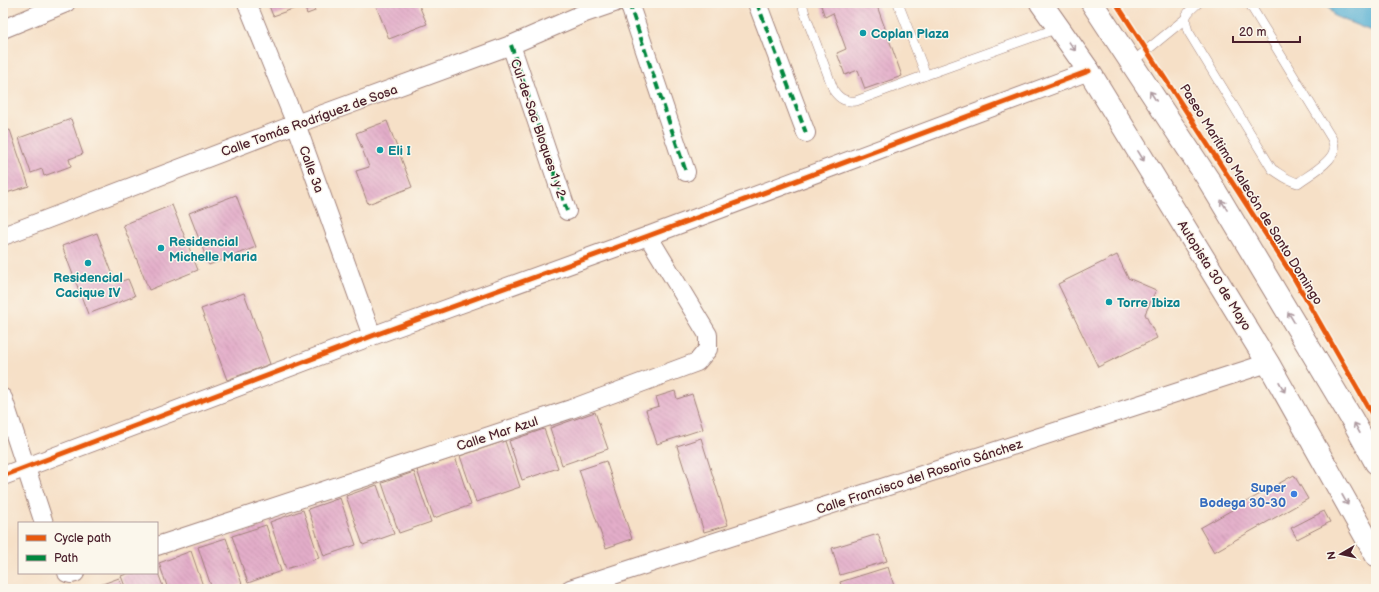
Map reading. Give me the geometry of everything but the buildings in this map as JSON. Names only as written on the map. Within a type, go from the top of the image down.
[{"type":"highway","name":"Autopista 30 de Mayo","points":[[1041,3],[1089,71],[1268,363],[1376,555]]},
{"type":"highway","points":[[1092,3],[1208,179],[1353,421],[1376,463]]},
{"type":"street","points":[[3,29],[66,3]]},
{"type":"street","name":"Calle 3a","points":[[248,3],[296,124],[372,336]]},
{"type":"street","name":"Calle Tomás Rodríguez de Sosa","points":[[3,236],[296,124],[511,45],[583,8],[614,3]]},
{"type":"street","points":[[630,3],[686,172]]},
{"type":"street","points":[[757,3],[806,132]]},
{"type":"street","name":"Cul-de-Sac Bloques 1 y 2","points":[[511,45],[567,211]]},
{"type":"street","points":[[3,476],[372,336],[648,236],[1089,71]]},
{"type":"street","name":"Calle Mar Azul","points":[[158,546],[571,409],[697,362],[708,349],[708,335],[648,236]]},
{"type":"street","name":"Calle Francisco del Rosario Sánchez","points":[[570,589],[1268,363]]},
{"type":"street","points":[[3,398],[44,522]]},
{"type":"street","points":[[3,491],[26,466]]},
{"type":"lane","points":[[802,3],[834,91],[840,98],[847,101],[856,101],[1058,28]]},
{"type":"lane","points":[[898,3],[926,75]]},
{"type":"lane","points":[[1198,3],[1186,14],[1185,20],[1188,32],[1272,169],[1282,176],[1298,183],[1329,160],[1334,148],[1332,139],[1249,3]]},
{"type":"lane","points":[[1131,63],[1185,20]]},
{"type":"water","points":[[1327,3],[1376,3],[1376,33],[1334,16]]},
{"type":"marked path","points":[[629,3],[686,172]]},
{"type":"marked path","points":[[757,3],[806,133]]},
{"type":"marked path","points":[[511,45],[567,211]]},
{"type":"cycle path","name":"Paseo Marítimo Malecón de Santo Domingo","points":[[1116,3],[1294,278],[1376,421]]},
{"type":"cycle path","points":[[3,476],[372,336],[648,236],[1089,71]]},
{"type":"place","name":"Coplan Plaza","points":[[863,33]]},
{"type":"place","name":"Eli I","points":[[380,150]]},
{"type":"place","name":"Residencial Michelle Maria","points":[[161,248]]},
{"type":"place","name":"Residencial Cacique IV","points":[[88,263]]},
{"type":"place","name":"Torre Ibiza","points":[[1109,302]]},
{"type":"place","name":"Super Bodega 30-30","points":[[1294,494]]}]
